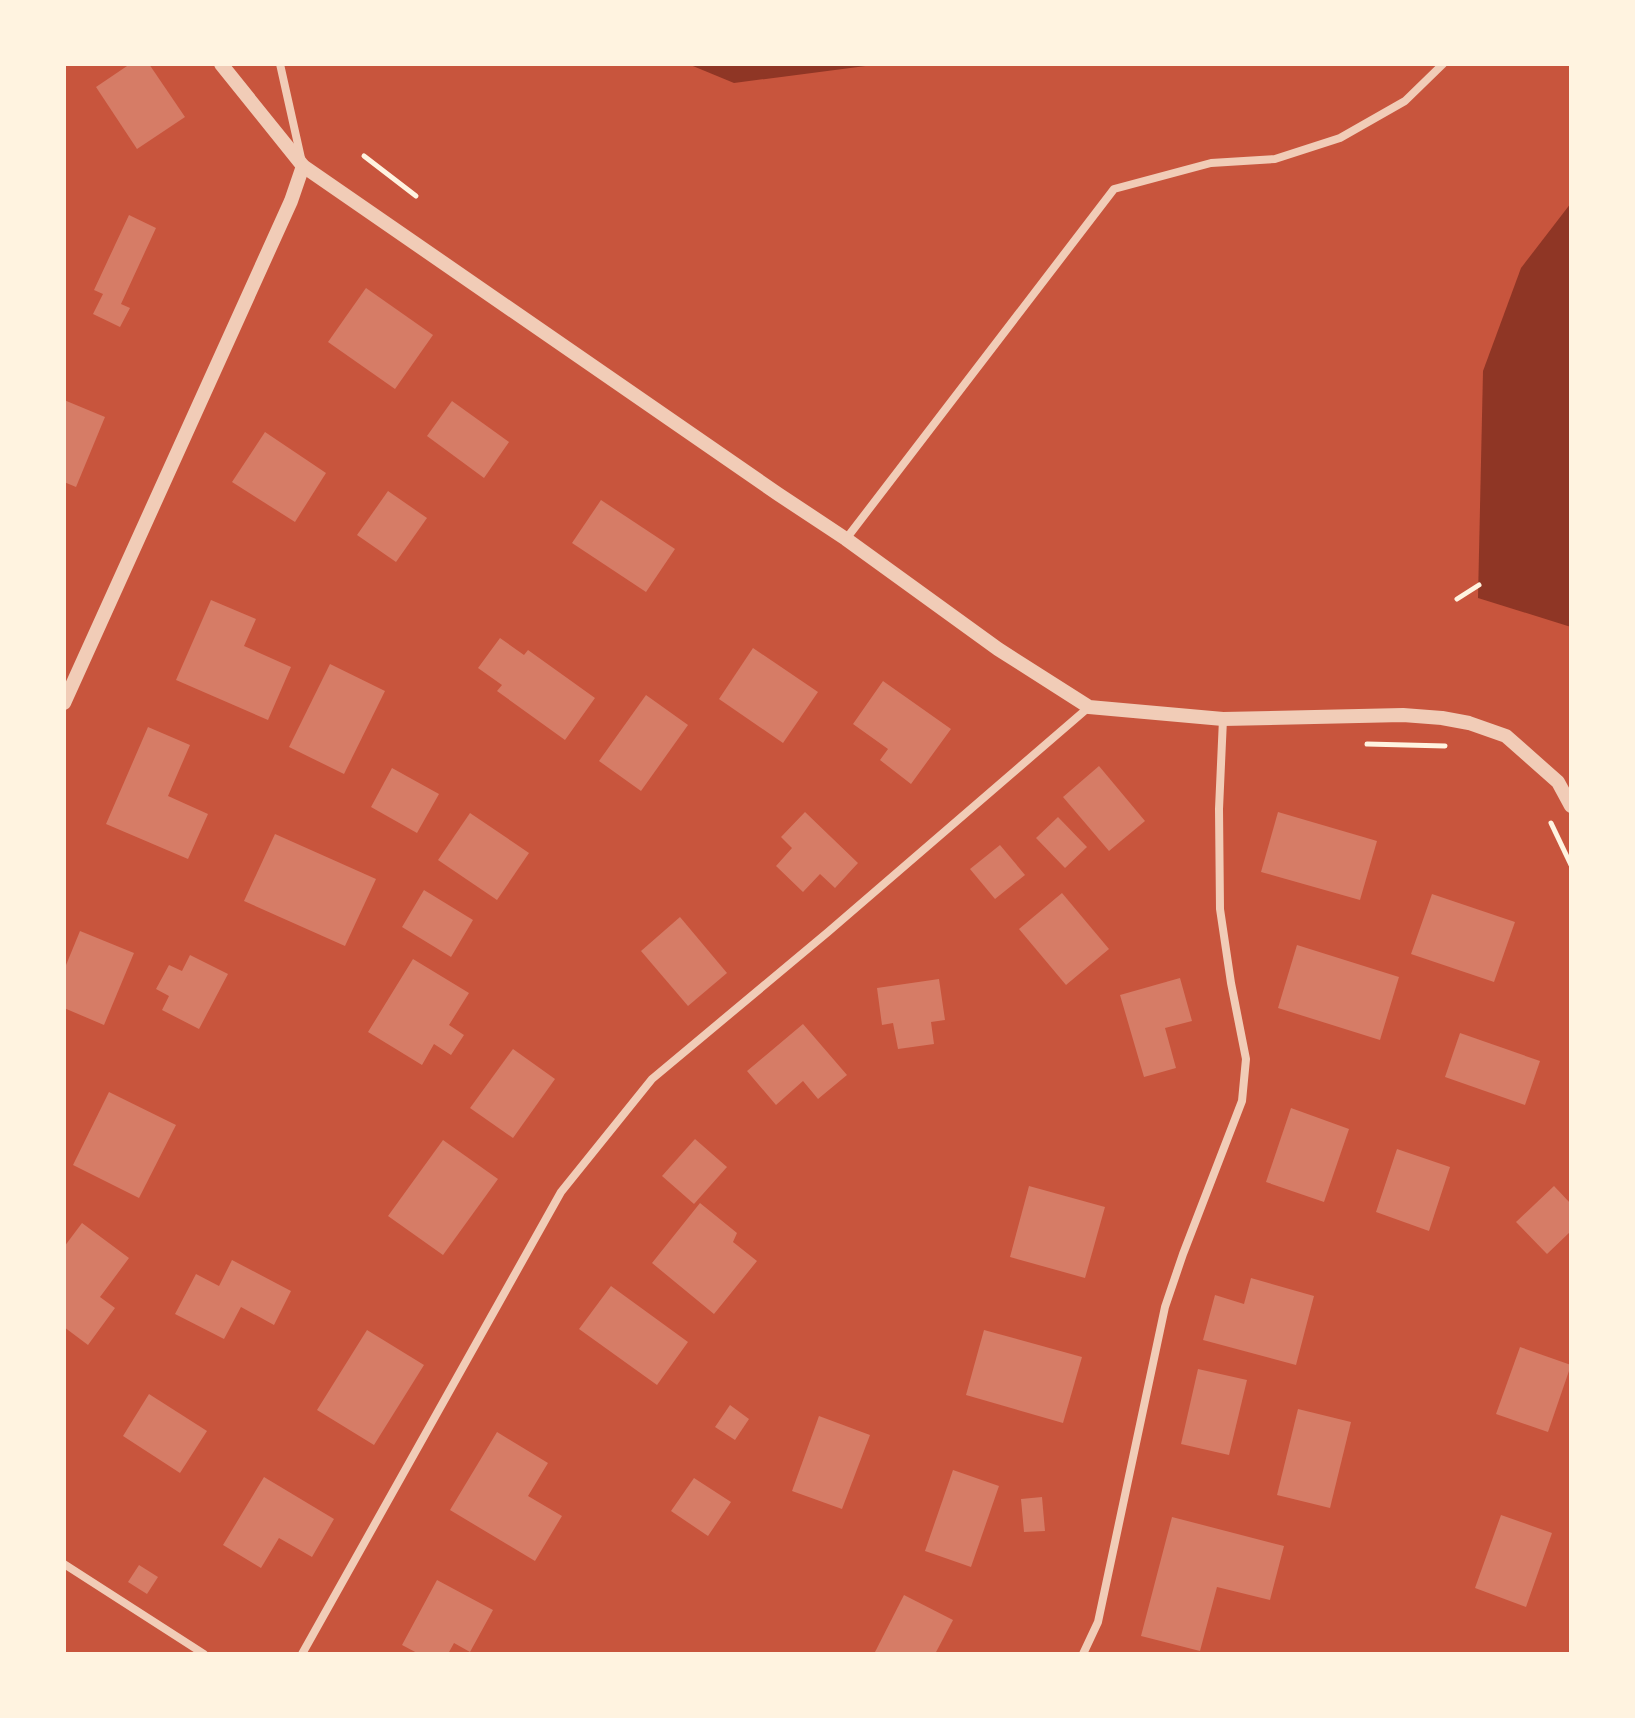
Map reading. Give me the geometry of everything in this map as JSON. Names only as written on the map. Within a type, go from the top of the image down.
[{"type":"street","points":[[64,703],[291,201],[303,166],[280,64]]},
{"type":"street","points":[[846,539],[1114,189],[1211,163],[1275,159],[1340,138],[1405,101],[1443,64]]},
{"type":"street","points":[[222,66],[303,166],[846,539],[998,649],[1089,707],[1223,719],[1403,715],[1469,723],[1506,736],[1558,782],[1571,806]]},
{"type":"street","points":[[302,1654],[561,1192],[652,1079],[1089,707]]},
{"type":"street","points":[[1083,1654],[1098,1622],[1165,1307],[1242,1101],[1246,1059],[1220,909],[1219,809],[1223,719]]},
{"type":"street","points":[[64,1564],[204,1654]]},
{"type":"path","points":[[364,156],[416,196]]},
{"type":"path","points":[[1457,599],[1479,585]]},
{"type":"shaded area","points":[[688,64],[881,64],[734,83]]},
{"type":"shaded area","points":[[1571,203],[1571,627],[1478,598],[1483,371],[1521,268]]},
{"type":"building","points":[[130,64],[149,64],[185,117],[137,149],[96,87]]},
{"type":"building","points":[[129,215],[156,228],[121,304],[130,308],[120,327],[93,314],[103,294],[94,290]]},
{"type":"building","points":[[366,288],[433,335],[395,389],[328,342]]},
{"type":"building","points":[[64,400],[105,417],[76,487],[64,482]]},
{"type":"building","points":[[452,401],[509,442],[484,478],[427,436]]},
{"type":"building","points":[[265,432],[326,473],[295,522],[232,482]]},
{"type":"building","points":[[388,491],[427,518],[396,562],[357,535]]},
{"type":"building","points":[[601,500],[675,549],[646,592],[572,543]]},
{"type":"building","points":[[211,600],[256,619],[244,646],[291,667],[268,720],[176,680]]},
{"type":"building","points":[[500,638],[524,655],[528,650],[595,698],[565,740],[497,691],[502,685],[478,668]]},
{"type":"building","points":[[753,648],[818,692],[783,743],[719,699]]},
{"type":"building","points":[[330,664],[385,691],[344,774],[289,747]]},
{"type":"building","points":[[883,681],[951,729],[911,784],[880,760],[888,749],[853,724]]},
{"type":"building","points":[[646,695],[688,725],[641,791],[599,761]]},
{"type":"building","points":[[148,727],[190,745],[168,796],[208,814],[188,859],[106,824]]},
{"type":"building","points":[[1099,766],[1145,821],[1109,851],[1063,797]]},
{"type":"building","points":[[392,768],[439,794],[417,833],[371,807]]},
{"type":"building","points":[[805,812],[858,863],[835,888],[820,874],[803,892],[776,866],[792,848],[781,837]]},
{"type":"building","points":[[1278,812],[1377,841],[1360,900],[1261,872]]},
{"type":"building","points":[[470,813],[529,853],[497,900],[438,860]]},
{"type":"building","points":[[1058,817],[1087,847],[1065,868],[1036,838]]},
{"type":"building","points":[[275,834],[376,879],[345,946],[244,901]]},
{"type":"building","points":[[1000,845],[1025,875],[995,899],[970,869]]},
{"type":"building","points":[[424,890],[473,920],[451,957],[402,927]]},
{"type":"building","points":[[1062,893],[1109,949],[1066,985],[1019,929]]},
{"type":"building","points":[[1432,894],[1515,922],[1494,982],[1411,954]]},
{"type":"building","points":[[680,917],[727,973],[688,1006],[641,951]]},
{"type":"building","points":[[80,931],[134,953],[104,1025],[64,1008],[64,970]]},
{"type":"building","points":[[1297,945],[1399,977],[1380,1040],[1278,1008]]},
{"type":"building","points":[[190,955],[228,974],[199,1029],[162,1010],[169,996],[156,989],[169,965],[182,971]]},
{"type":"building","points":[[413,959],[469,993],[449,1025],[464,1035],[451,1055],[434,1044],[422,1065],[368,1032]]},
{"type":"building","points":[[1180,978],[1192,1021],[1165,1028],[1176,1068],[1144,1077],[1120,995]]},
{"type":"building","points":[[939,979],[945,1020],[931,1022],[934,1044],[898,1049],[893,1023],[882,1025],[877,988]]},
{"type":"building","points":[[803,1024],[847,1075],[818,1099],[803,1081],[776,1105],[747,1071]]},
{"type":"building","points":[[1460,1033],[1540,1061],[1525,1105],[1445,1077]]},
{"type":"building","points":[[513,1049],[555,1079],[513,1138],[470,1108]]},
{"type":"building","points":[[109,1092],[176,1125],[139,1198],[73,1165]]},
{"type":"building","points":[[1291,1108],[1349,1129],[1324,1202],[1266,1182]]},
{"type":"building","points":[[695,1139],[727,1167],[694,1204],[662,1176]]},
{"type":"building","points":[[443,1140],[498,1179],[443,1255],[388,1216]]},
{"type":"building","points":[[1397,1149],[1450,1167],[1429,1231],[1376,1212]]},
{"type":"building","points":[[1029,1186],[1105,1207],[1085,1278],[1010,1257]]},
{"type":"building","points":[[1554,1186],[1571,1204],[1571,1231],[1547,1254],[1516,1222]]},
{"type":"building","points":[[700,1203],[737,1233],[733,1242],[757,1261],[714,1314],[652,1263]]},
{"type":"building","points":[[82,1223],[129,1258],[100,1297],[115,1308],[88,1345],[64,1327],[64,1247]]},
{"type":"building","points":[[232,1260],[291,1291],[274,1325],[241,1307],[224,1339],[175,1314],[196,1274],[219,1286]]},
{"type":"building","points":[[1251,1278],[1314,1296],[1296,1365],[1203,1340],[1215,1295],[1244,1304]]},
{"type":"building","points":[[611,1286],[688,1342],[657,1385],[579,1329]]},
{"type":"building","points":[[367,1330],[424,1365],[374,1445],[317,1410]]},
{"type":"building","points":[[984,1330],[1082,1357],[1063,1423],[966,1395]]},
{"type":"building","points":[[1520,1347],[1571,1365],[1548,1432],[1496,1414]]},
{"type":"building","points":[[1198,1369],[1247,1380],[1229,1455],[1181,1444]]},
{"type":"building","points":[[149,1394],[207,1431],[180,1473],[123,1436]]},
{"type":"building","points":[[730,1405],[749,1419],[735,1440],[715,1427]]},
{"type":"building","points":[[1298,1409],[1351,1422],[1330,1508],[1277,1495]]},
{"type":"building","points":[[819,1416],[870,1435],[842,1509],[792,1491]]},
{"type":"building","points":[[497,1432],[548,1463],[528,1496],[562,1516],[535,1561],[450,1510]]},
{"type":"building","points":[[953,1470],[999,1486],[971,1567],[925,1551]]},
{"type":"building","points":[[264,1477],[334,1519],[312,1557],[279,1538],[261,1568],[223,1545]]},
{"type":"building","points":[[694,1478],[731,1502],[708,1536],[671,1511]]},
{"type":"building","points":[[1042,1497],[1045,1531],[1024,1532],[1021,1499]]},
{"type":"building","points":[[1501,1515],[1552,1533],[1526,1607],[1475,1588]]},
{"type":"building","points":[[1172,1517],[1284,1546],[1270,1600],[1217,1587],[1200,1651],[1141,1636]]},
{"type":"building","points":[[139,1565],[158,1577],[147,1594],[128,1582]]},
{"type":"building","points":[[437,1580],[493,1610],[470,1652],[454,1643],[448,1654],[419,1654],[402,1645]]},
{"type":"building","points":[[904,1595],[953,1620],[935,1654],[874,1654]]}]
